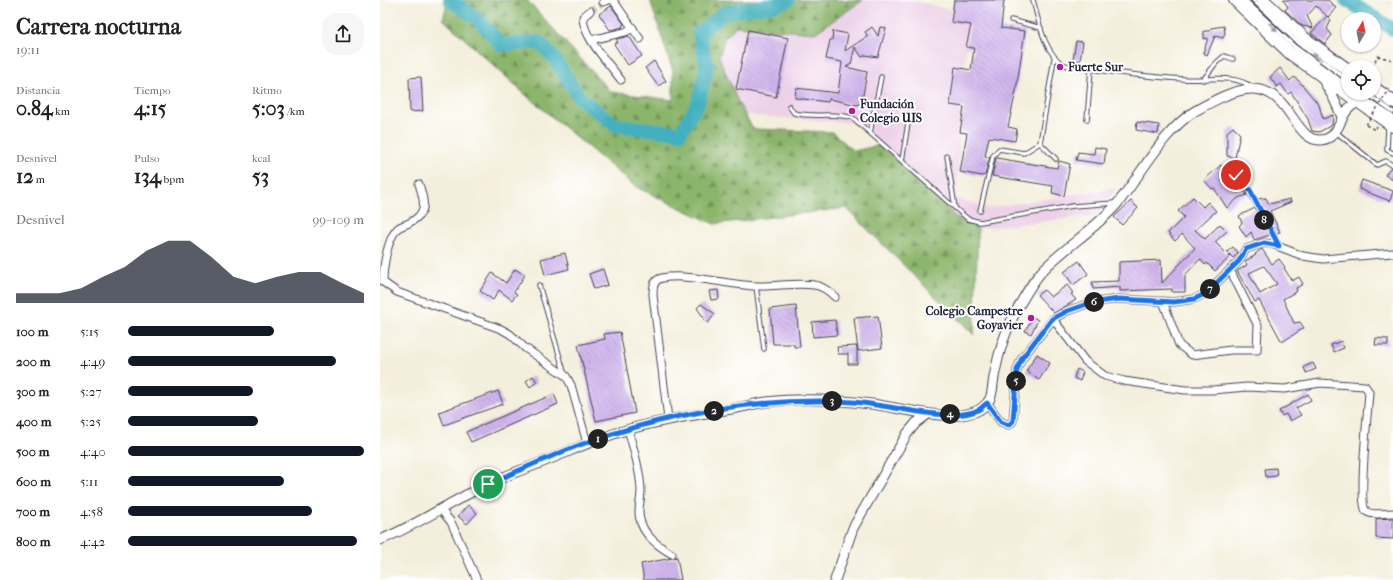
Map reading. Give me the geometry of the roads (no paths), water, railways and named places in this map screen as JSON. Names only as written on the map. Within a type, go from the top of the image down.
[{"type":"highway","points":[[1234,0],[1290,53],[1341,88]]},
{"type":"highway","points":[[1264,0],[1304,38],[1341,65]]},
{"type":"highway","points":[[1381,93],[1393,102]]},
{"type":"highway","points":[[1360,100],[1391,122]]},
{"type":"street","points":[[613,0],[640,39]]},
{"type":"street","points":[[590,11],[583,17],[583,25],[621,80]]},
{"type":"street","points":[[592,40],[625,32],[633,28]]},
{"type":"street","points":[[1320,75],[1333,97],[1342,117]]},
{"type":"street","points":[[380,540],[399,533],[488,484],[587,443],[668,419],[764,402],[794,400],[839,401],[875,404],[928,414],[965,414],[978,410],[987,403],[991,395],[995,370],[1008,327],[1029,289],[1043,270],[1100,222],[1118,202],[1166,138],[1182,121],[1195,112],[1228,95],[1239,91],[1254,89],[1267,91],[1276,97],[1284,104],[1302,130],[1310,137],[1320,140],[1331,137],[1336,132],[1342,117],[1355,100]]},
{"type":"street","points":[[419,184],[424,197],[424,208],[419,217],[398,228],[382,269],[383,282],[397,292],[501,329],[510,334],[525,348],[566,376],[571,385],[587,443]]},
{"type":"street","points":[[987,403],[1001,422],[1009,425],[1013,421],[1017,370],[1022,358],[1052,319],[1067,311],[1090,303],[1119,299],[1174,302],[1194,299],[1205,294],[1230,270],[1239,261],[1246,249],[1264,243],[1279,246],[1303,256],[1323,259],[1393,253]]},
{"type":"street","points":[[1163,301],[1179,345],[1192,355],[1231,350],[1256,350],[1258,326],[1230,270]]},
{"type":"street","points":[[668,419],[653,295],[653,287],[660,278],[677,278],[756,286],[815,285],[826,289],[835,296]]},
{"type":"street","points":[[1052,319],[1085,361],[1105,376],[1113,379],[1185,390],[1212,390],[1247,387],[1285,389],[1320,383],[1365,386],[1369,392],[1363,478],[1364,510],[1368,513],[1393,513]]},
{"type":"street","points":[[836,580],[853,528],[907,434],[916,423],[928,414]]},
{"type":"street","points":[[628,430],[636,457],[641,492],[639,521],[646,534],[659,546],[672,554]]},
{"type":"street","points":[[441,510],[451,522],[477,580]]},
{"type":"lane","points":[[980,211],[993,156],[999,149],[1024,153],[1040,143],[1054,59],[1041,28],[1033,0]]},
{"type":"lane","points":[[1245,0],[1295,47],[1341,81]]},
{"type":"lane","points":[[1253,0],[1298,43],[1341,75]]},
{"type":"lane","points":[[1011,20],[1041,28]]},
{"type":"lane","points":[[1203,80],[1216,63],[1224,56],[1233,59]]},
{"type":"lane","points":[[1054,59],[1064,65],[1182,79],[1203,80],[1228,78],[1239,80],[1254,89]]},
{"type":"lane","points":[[1087,120],[1091,69]]},
{"type":"lane","points":[[870,133],[881,77]]},
{"type":"lane","points":[[1376,100],[1393,112]]},
{"type":"lane","points":[[789,106],[794,113],[803,115],[844,116],[853,118],[968,219],[980,222],[1073,206],[1118,202]]},
{"type":"lane","points":[[1391,122],[1388,150],[1393,153]]},
{"type":"lane","points":[[902,161],[908,123]]},
{"type":"lane","points":[[1336,132],[1377,165],[1386,161],[1392,165]]},
{"type":"lane","points":[[1040,143],[1056,159]]},
{"type":"lane","points":[[947,156],[955,208]]},
{"type":"lane","points":[[1236,175],[1250,190],[1279,246]]},
{"type":"lane","points":[[540,285],[566,376]]},
{"type":"lane","points":[[756,286],[764,349]]},
{"type":"waterway","points":[[450,0],[478,19],[501,45],[539,42],[554,58],[580,98],[615,125],[680,133],[698,103],[707,67],[699,33],[725,12],[773,5],[788,0]]},
{"type":"waterway","points":[[1346,0],[1393,29]]},
{"type":"tunnel","points":[[590,11],[603,2]]},
{"type":"place","name":"Fuerte Sur","points":[[1060,67]]},
{"type":"place","name":"Fundación Colegio UIS","points":[[852,111]]},
{"type":"place","name":"Colegio Campestre Goyavier","points":[[1031,318]]}]
